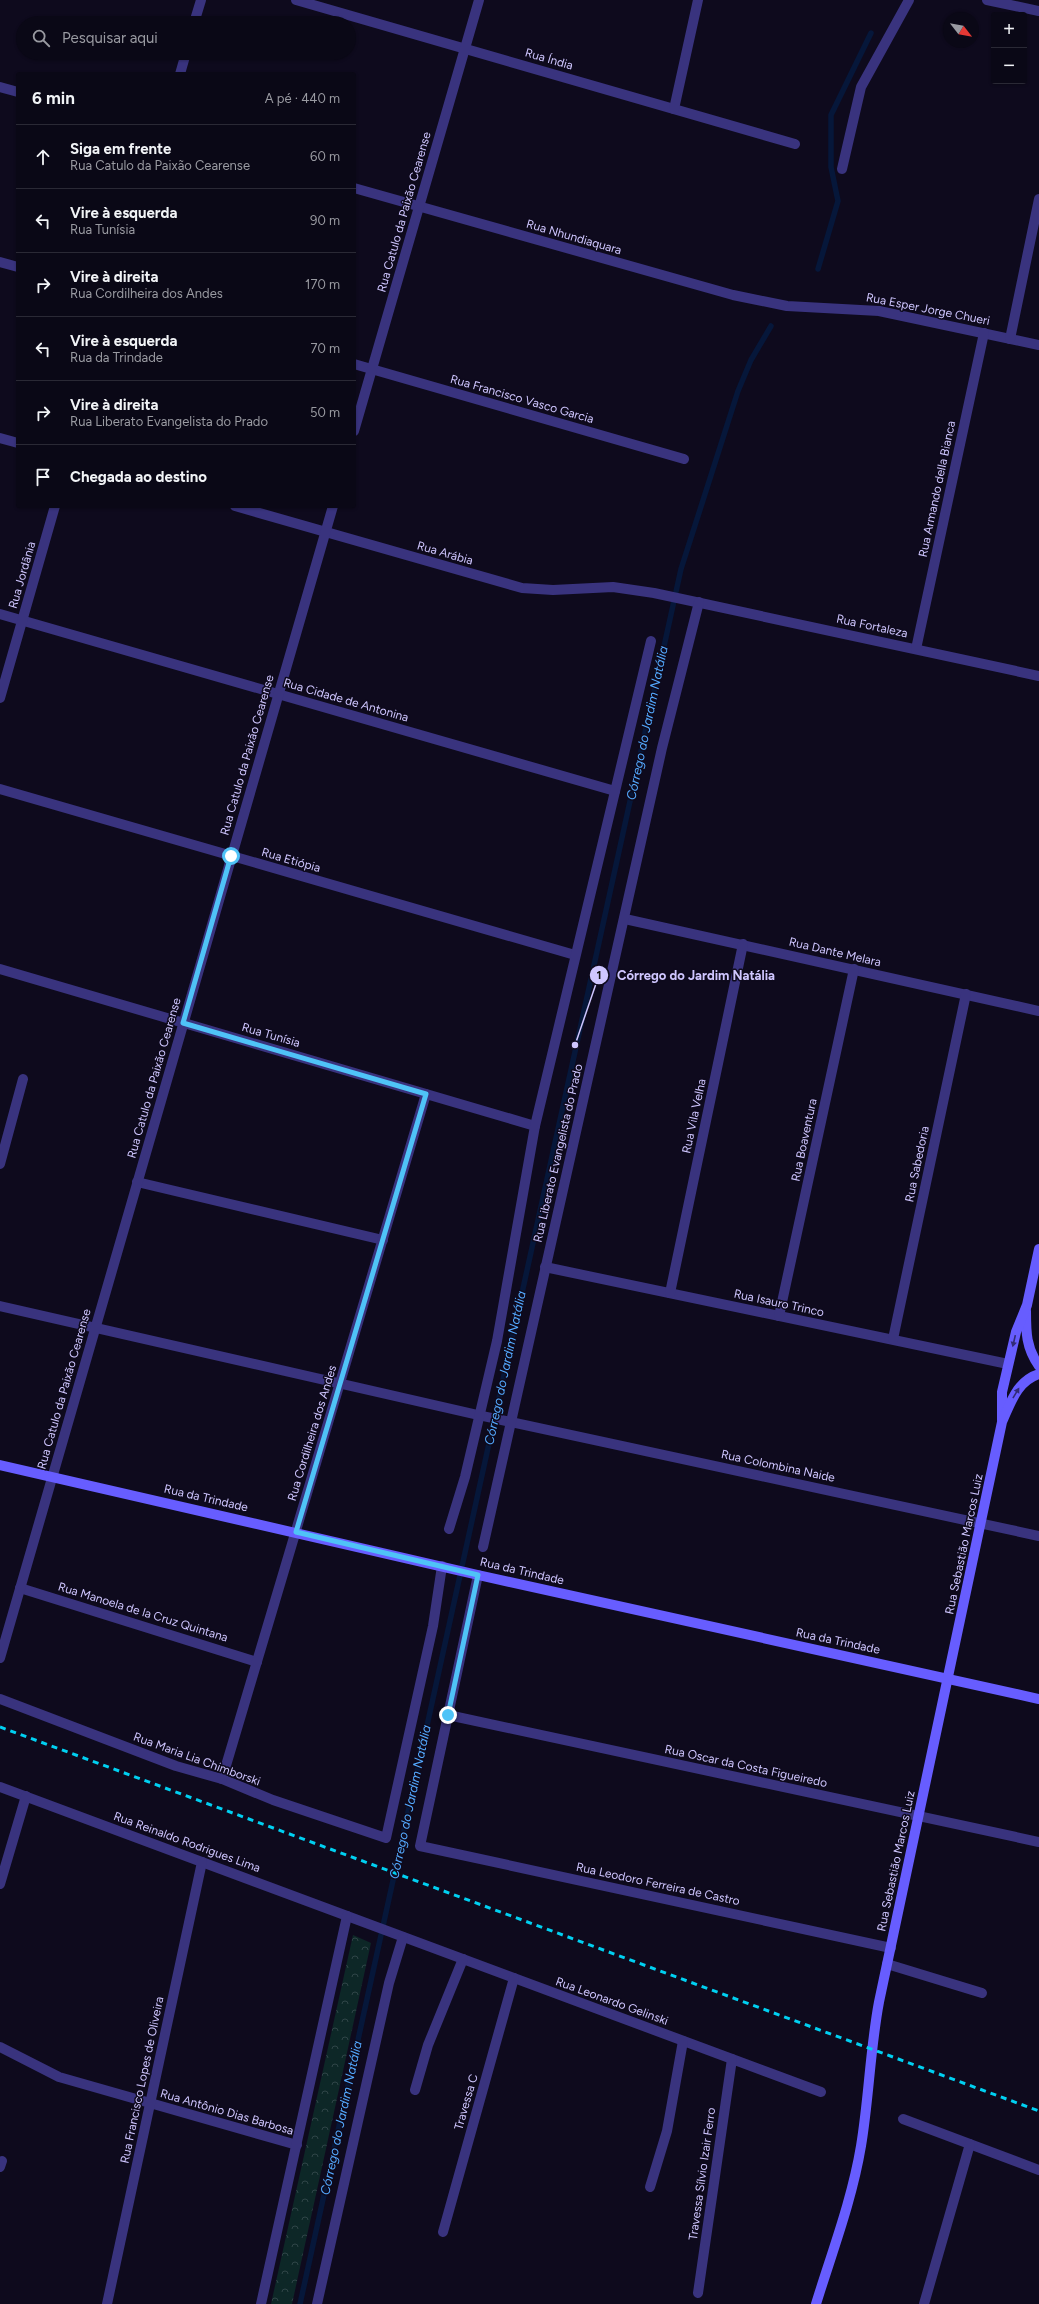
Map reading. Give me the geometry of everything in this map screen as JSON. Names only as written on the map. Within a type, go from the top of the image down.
[{"type":"main road","name":"Rua Sebastião Marcos Luiz","points":[[816,2304],[846,2212],[861,2147],[874,2032],[887,1964],[982,1524],[1002,1422],[1001,1402],[1008,1364],[1016,1332],[1027,1305],[1039,1250]]},
{"type":"main road","name":"Rua Sebastião Marcos Luiz","points":[[1027,1305],[1026,1335],[1029,1349],[1039,1366]]},
{"type":"main road","name":"Rua Sebastião Marcos Luiz","points":[[1002,1422],[1019,1387],[1026,1380],[1039,1374]]},
{"type":"main road","name":"Rua da Trindade","points":[[0,1465],[478,1575],[1039,1699]]},
{"type":"street","points":[[196,16],[201,0]]},
{"type":"street","name":"Rua Índia","points":[[296,0],[351,16]]},
{"type":"street","name":"Rua Catulo da Paixão Cearense","points":[[356,424],[479,0]]},
{"type":"street","points":[[674,109],[698,0]]},
{"type":"street","points":[[842,169],[861,87],[908,0]]},
{"type":"street","points":[[987,0],[1039,11]]},
{"type":"street","name":"Rua Índia","points":[[356,17],[795,144]]},
{"type":"street","points":[[181,72],[184,60]]},
{"type":"street","points":[[0,87],[16,91]]},
{"type":"street","name":"Rua Nhundiaquara","points":[[356,189],[710,289],[787,306]]},
{"type":"street","points":[[1010,339],[1039,199]]},
{"type":"street","points":[[0,262],[16,266]]},
{"type":"street","name":"Rua Esper Jorge Chueri","points":[[787,306],[879,311],[1039,345]]},
{"type":"street","name":"Rua Armando della Bianca","points":[[916,649],[984,333]]},
{"type":"street","name":"Rua Francisco Vasco Garcia","points":[[356,365],[684,459]]},
{"type":"street","points":[[0,438],[16,442]]},
{"type":"street","name":"Rua Jordânia","points":[[0,698],[54,508]]},
{"type":"street","name":"Rua Arábia","points":[[242,508],[522,588],[553,590],[613,587],[699,602]]},
{"type":"street","name":"Rua Catulo da Paixão Cearense","points":[[0,1658],[332,508]]},
{"type":"street","name":"Rua Fortaleza","points":[[699,602],[1039,676]]},
{"type":"street","name":"Rua Liberato Evangelista do Prado","points":[[484,1547],[545,1267],[626,919],[662,748],[699,602]]},
{"type":"street","name":"Rua Cidade de Antonina","points":[[0,614],[615,791]]},
{"type":"street","points":[[449,1529],[464,1477],[500,1326],[535,1126],[650,641]]},
{"type":"street","name":"Rua Etiópia","points":[[0,789],[575,956]]},
{"type":"street","name":"Rua Dante Melara","points":[[626,919],[1039,1010]]},
{"type":"street","name":"Rua Vila Velha","points":[[670,1293],[743,944]]},
{"type":"street","name":"Rua Tunísia","points":[[0,969],[535,1126]]},
{"type":"street","name":"Rua Boaventura","points":[[779,1316],[854,969]]},
{"type":"street","name":"Rua Sabedoria","points":[[893,1339],[966,994]]},
{"type":"street","points":[[0,1164],[23,1079]]},
{"type":"street","name":"Rua Cordilheira dos Andes","points":[[222,1779],[426,1094]]},
{"type":"street","points":[[137,1182],[383,1240]]},
{"type":"street","name":"Rua Isauro Trinco","points":[[545,1267],[1008,1364]]},
{"type":"street","name":"Rua Colombina Naide","points":[[0,1306],[478,1415],[1039,1536]]},
{"type":"street","name":"Rua Maria Lia Chimborski","points":[[0,1699],[176,1766],[222,1779],[272,1800],[386,1838],[433,1626],[442,1566]]},
{"type":"street","points":[[448,1715],[478,1575]]},
{"type":"street","name":"Rua Manoela de la Cruz Quintana","points":[[20,1588],[257,1662]]},
{"type":"street","name":"Rua Oscar da Costa Figueiredo","points":[[448,1715],[1039,1842]]},
{"type":"street","name":"Rua Leodoro Ferreira de Castro","points":[[448,1715],[420,1846],[891,1948]]},
{"type":"street","name":"Rua Reinaldo Rodrigues Lima","points":[[0,1787],[399,1935]]},
{"type":"street","points":[[0,1884],[26,1796]]},
{"type":"street","name":"Rua Francisco Lopes de Oliveira","points":[[107,2304],[202,1862]]},
{"type":"street","points":[[261,2304],[347,1916]]},
{"type":"street","points":[[317,2304],[390,1983],[399,1935]]},
{"type":"street","name":"Rua Leonardo Gelinski","points":[[399,1935],[820,2092]]},
{"type":"street","points":[[415,2090],[430,2039],[463,1959]]},
{"type":"street","points":[[887,1964],[982,1993]]},
{"type":"street","name":"Travessa C","points":[[443,2232],[514,1978]]},
{"type":"street","points":[[650,2187],[666,2132],[683,2041]]},
{"type":"street","name":"Rua Antônio Dias Barbosa","points":[[0,2047],[59,2077],[296,2145]]},
{"type":"street","name":"Travessa Sílvio Izair Ferro","points":[[698,2293],[732,2059]]},
{"type":"street","points":[[903,2119],[1039,2170]]},
{"type":"street","points":[[924,2304],[970,2144]]},
{"type":"green space","points":[[353,1935],[371,1943],[292,2304],[271,2304]]},
{"type":"waterway","name":"Córrego do Jardim Natália","points":[[818,269],[838,201],[831,167],[831,115],[871,33]]},
{"type":"waterway","name":"Córrego do Jardim Natália","points":[[300,2304],[681,569],[738,391],[751,360],[771,326]]},
{"type":"railway","points":[[0,1727],[1039,2111]]},
{"type":"place","name":"Córrego do Jardim Natália","points":[[575,1045]]},
{"type":"route","points":[[231,856],[183,1023],[426,1094],[296,1532],[478,1575],[448,1715]]}]
